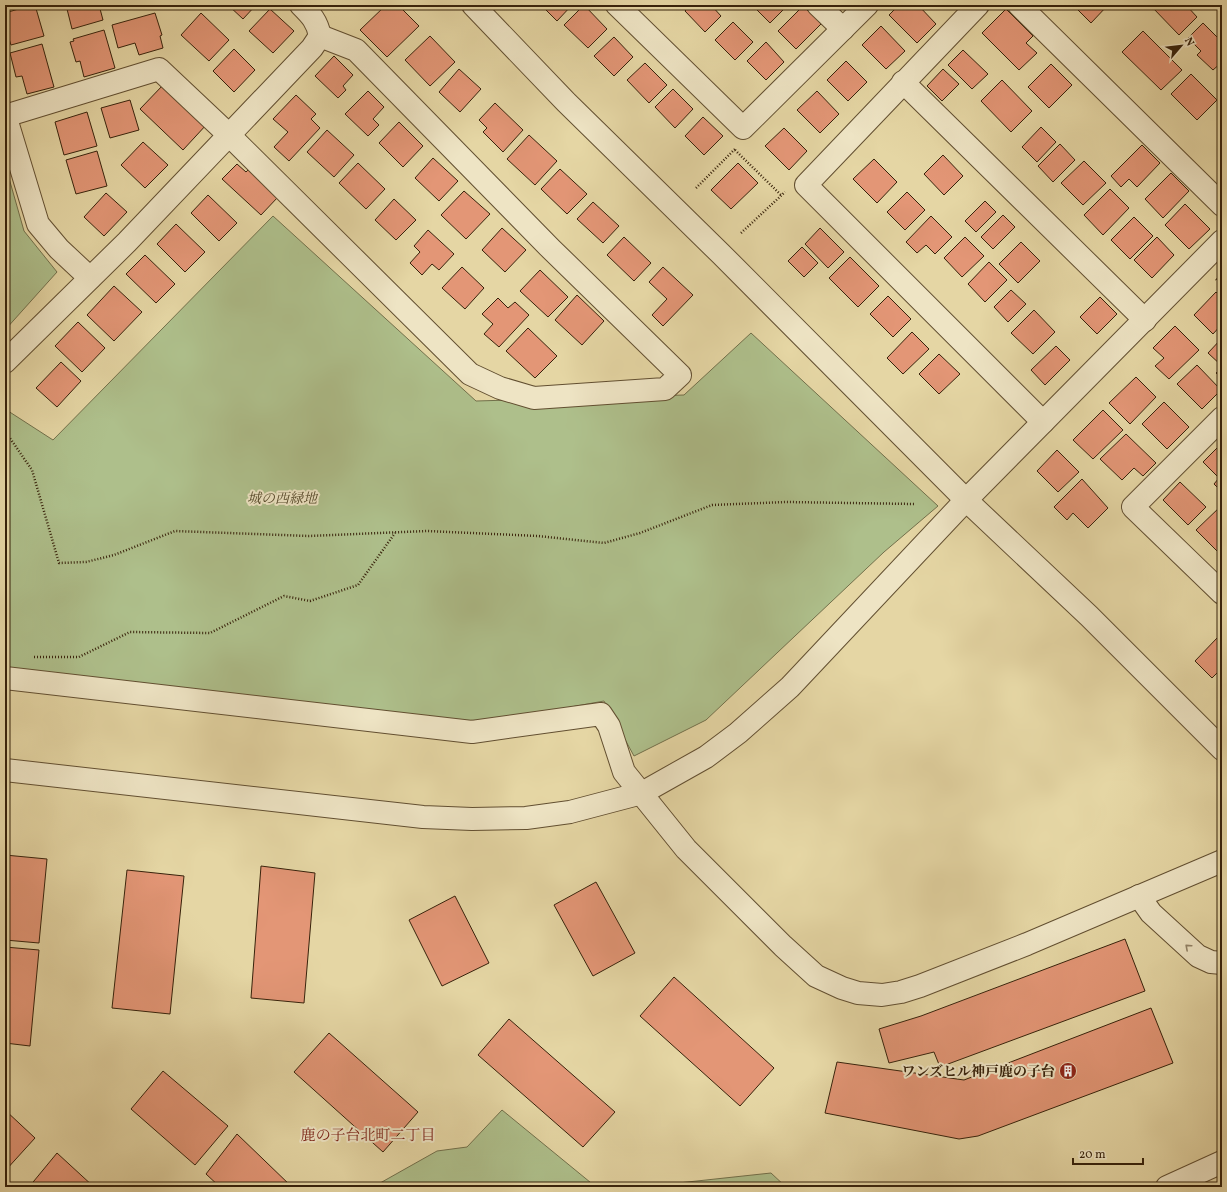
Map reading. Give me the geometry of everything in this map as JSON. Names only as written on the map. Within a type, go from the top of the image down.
[{"type":"street","points":[[5,362],[90,278],[312,48],[320,36],[318,26],[315,20],[301,5]]},
{"type":"street","points":[[474,5],[566,102],[721,254],[966,500],[1089,616],[1222,749]]},
{"type":"street","points":[[617,5],[743,128],[867,5]]},
{"type":"street","points":[[818,5],[843,29]]},
{"type":"street","points":[[978,5],[806,185],[1043,422]]},
{"type":"street","points":[[1019,5],[1222,205]]},
{"type":"street","points":[[90,278],[59,249],[38,224],[5,115],[159,69],[229,135],[470,374],[500,388],[534,398],[665,389],[680,375],[552,249],[356,50],[320,36]]},
{"type":"street","points":[[903,82],[1145,320]]},
{"type":"street","points":[[5,770],[423,817],[472,819],[526,818],[570,812],[642,793],[706,757],[738,733],[790,687],[966,500],[1222,241]]},
{"type":"street","points":[[1222,418],[1133,507],[1222,593]]},
{"type":"street","points":[[5,678],[472,732],[601,714],[609,726],[624,772],[686,849],[783,946],[816,976],[842,988],[858,993],[882,995],[901,992],[920,986],[1027,944],[1222,861]]},
{"type":"street","points":[[1138,896],[1151,913],[1198,956],[1211,962],[1222,963]]},
{"type":"street","points":[[1167,1187],[1222,1162]]},
{"type":"path","points":[[696,188],[735,149],[743,128]]},
{"type":"path","points":[[735,149],[781,195]]},
{"type":"path","points":[[741,233],[789,188],[806,185]]},
{"type":"path","points":[[5,431],[32,470],[59,563],[86,562],[114,555],[175,531],[309,536],[427,531],[538,536],[604,543],[640,533],[712,505],[786,502],[914,504]]},
{"type":"path","points":[[27,656],[79,657],[130,632],[210,633],[284,596],[310,601],[358,585],[396,533]]},
{"type":"green space","points":[[5,164],[24,231],[57,272],[5,330]]},
{"type":"green space","name":"城の西緑地","points":[[273,216],[476,401],[684,395],[751,333],[938,506],[884,552],[706,720],[634,756],[604,701],[471,725],[5,672],[5,409],[53,440]]},
{"type":"green space","points":[[502,1110],[596,1187],[373,1187],[437,1151],[467,1147]]},
{"type":"green space","points":[[771,1173],[786,1187],[666,1187],[669,1184]]},
{"type":"building","points":[[35,5],[44,36],[11,45],[5,26],[5,13]]},
{"type":"building","points":[[66,5],[99,5],[103,20],[72,29]]},
{"type":"building","points":[[128,5],[144,5],[129,9]]},
{"type":"building","points":[[228,5],[256,5],[243,19]]},
{"type":"building","points":[[386,5],[398,5],[419,26],[387,57],[360,30]]},
{"type":"building","points":[[541,5],[572,5],[557,21]]},
{"type":"building","points":[[584,5],[607,29],[588,48],[564,25]]},
{"type":"building","points":[[690,5],[711,5],[721,16],[705,32],[685,11]]},
{"type":"building","points":[[752,5],[788,5],[770,23]]},
{"type":"building","points":[[899,5],[918,5],[936,24],[917,43],[889,15]]},
{"type":"building","points":[[936,5],[946,5],[941,10]]},
{"type":"building","points":[[1073,5],[1108,5],[1091,23]]},
{"type":"building","points":[[1154,5],[1186,5],[1197,17],[1179,35],[1152,7]]},
{"type":"building","points":[[803,6],[821,24],[796,49],[778,31]]},
{"type":"building","points":[[270,9],[294,31],[273,53],[249,31]]},
{"type":"building","points":[[1006,9],[1033,36],[1026,43],[1037,53],[1019,70],[982,33]]},
{"type":"building","points":[[155,13],[162,35],[160,36],[163,48],[139,55],[135,43],[118,48],[112,25]]},
{"type":"building","points":[[201,13],[229,40],[209,61],[181,35]]},
{"type":"building","points":[[733,22],[753,42],[735,60],[715,40]]},
{"type":"building","points":[[1203,23],[1222,42],[1222,62],[1213,70],[1197,55],[1201,51],[1188,38]]},
{"type":"building","points":[[881,26],[905,51],[886,69],[862,45]]},
{"type":"building","points":[[104,30],[115,68],[84,77],[80,61],[76,62],[70,42],[74,41],[73,39]]},
{"type":"building","points":[[1143,31],[1182,70],[1161,90],[1122,52]]},
{"type":"building","points":[[430,36],[455,62],[430,86],[405,60]]},
{"type":"building","points":[[614,37],[633,57],[614,76],[594,56]]},
{"type":"building","points":[[766,42],[784,62],[766,80],[747,61]]},
{"type":"building","points":[[42,44],[54,87],[27,94],[22,76],[16,77],[10,53]]},
{"type":"building","points":[[234,49],[255,70],[234,92],[213,71]]},
{"type":"building","points":[[963,50],[988,74],[972,89],[948,65]]},
{"type":"building","points":[[334,56],[353,75],[343,86],[346,90],[338,98],[315,76]]},
{"type":"building","points":[[846,61],[867,82],[848,101],[827,80]]},
{"type":"building","points":[[645,63],[667,85],[649,103],[627,80]]},
{"type":"building","points":[[1051,64],[1072,85],[1049,108],[1028,87]]},
{"type":"building","points":[[459,69],[481,89],[460,112],[439,92]]},
{"type":"building","points":[[943,69],[959,84],[942,101],[927,86]]},
{"type":"building","points":[[1191,74],[1217,100],[1197,120],[1171,94]]},
{"type":"building","points":[[1002,80],[1032,111],[1011,132],[981,101]]},
{"type":"building","points":[[164,84],[207,124],[183,150],[140,109]]},
{"type":"building","points":[[673,89],[693,109],[675,128],[655,107]]},
{"type":"building","points":[[368,91],[384,107],[373,119],[379,125],[368,136],[345,114]]},
{"type":"building","points":[[817,91],[839,114],[820,133],[797,110]]},
{"type":"building","points":[[296,95],[316,114],[311,119],[320,128],[289,161],[274,147],[288,132],[273,119]]},
{"type":"building","points":[[130,100],[139,130],[110,138],[101,108]]},
{"type":"building","points":[[495,103],[523,130],[503,152],[483,132],[487,128],[479,120]]},
{"type":"building","points":[[87,112],[97,146],[64,155],[55,122]]},
{"type":"building","points":[[703,117],[723,136],[704,155],[685,136]]},
{"type":"building","points":[[399,122],[423,146],[403,167],[379,143]]},
{"type":"building","points":[[1041,127],[1056,142],[1037,162],[1022,147]]},
{"type":"building","points":[[784,128],[807,151],[789,170],[765,146]]},
{"type":"building","points":[[327,130],[354,155],[334,177],[307,152]]},
{"type":"building","points":[[529,135],[557,161],[535,185],[507,159]]},
{"type":"building","points":[[143,142],[168,165],[145,188],[121,165]]},
{"type":"building","points":[[1060,144],[1075,160],[1053,182],[1038,166]]},
{"type":"building","points":[[1142,145],[1160,163],[1137,187],[1129,179],[1121,187],[1111,176]]},
{"type":"building","points":[[97,151],[107,186],[76,194],[66,160]]},
{"type":"building","points":[[943,155],[963,176],[944,195],[924,174]]},
{"type":"building","points":[[433,158],[458,181],[439,201],[415,178]]},
{"type":"building","points":[[874,159],[897,182],[877,203],[853,179]]},
{"type":"building","points":[[1084,161],[1106,183],[1083,205],[1061,183]]},
{"type":"building","points":[[358,163],[385,189],[366,209],[339,183]]},
{"type":"building","points":[[738,163],[758,183],[731,209],[711,190]]},
{"type":"building","points":[[237,164],[246,172],[249,169],[278,197],[261,215],[222,179]]},
{"type":"building","points":[[560,169],[587,194],[567,214],[541,189]]},
{"type":"building","points":[[1171,173],[1189,191],[1163,218],[1145,199]]},
{"type":"building","points":[[1110,189],[1129,208],[1103,235],[1084,215]]},
{"type":"building","points":[[464,191],[490,214],[466,239],[441,215]]},
{"type":"building","points":[[907,192],[925,210],[905,230],[887,212]]},
{"type":"building","points":[[106,193],[127,212],[104,236],[84,217]]},
{"type":"building","points":[[208,195],[237,223],[219,241],[191,213]]},
{"type":"building","points":[[394,199],[416,220],[396,240],[375,220]]},
{"type":"building","points":[[985,201],[996,212],[976,232],[965,221]]},
{"type":"building","points":[[593,202],[619,226],[603,243],[577,219]]},
{"type":"building","points":[[1185,204],[1210,229],[1189,249],[1165,225]]},
{"type":"building","points":[[1003,215],[1015,227],[993,249],[981,237]]},
{"type":"building","points":[[931,216],[952,237],[935,254],[926,245],[917,253],[906,242]]},
{"type":"building","points":[[1134,217],[1153,236],[1130,259],[1111,240]]},
{"type":"building","points":[[176,224],[205,252],[185,272],[157,244]]},
{"type":"building","points":[[502,228],[526,250],[505,272],[482,250]]},
{"type":"building","points":[[820,228],[844,252],[828,268],[805,244]]},
{"type":"building","points":[[428,230],[454,254],[439,270],[432,264],[422,275],[410,263],[420,252],[414,246]]},
{"type":"building","points":[[624,237],[651,263],[634,281],[607,255]]},
{"type":"building","points":[[965,237],[984,256],[962,277],[944,258]]},
{"type":"building","points":[[1157,237],[1174,255],[1152,278],[1134,260]]},
{"type":"building","points":[[1021,242],[1040,261],[1018,283],[999,264]]},
{"type":"building","points":[[802,247],[818,263],[804,277],[788,261]]},
{"type":"building","points":[[145,255],[175,284],[156,303],[126,274]]},
{"type":"building","points":[[850,257],[879,286],[858,307],[829,278]]},
{"type":"building","points":[[989,262],[1007,280],[985,302],[968,284]]},
{"type":"building","points":[[462,267],[484,288],[465,309],[442,288]]},
{"type":"building","points":[[663,267],[693,295],[663,326],[652,315],[667,299],[649,282]]},
{"type":"building","points":[[540,270],[568,297],[548,317],[520,291]]},
{"type":"building","points":[[114,286],[142,312],[114,341],[87,315]]},
{"type":"building","points":[[1011,290],[1026,304],[1008,322],[994,307]]},
{"type":"building","points":[[1216,292],[1222,298],[1222,324],[1213,334],[1194,315]]},
{"type":"building","points":[[577,295],[604,321],[582,345],[555,320]]},
{"type":"building","points":[[888,296],[911,319],[893,337],[870,314]]},
{"type":"building","points":[[1100,297],[1117,314],[1097,334],[1080,317]]},
{"type":"building","points":[[498,298],[508,308],[515,302],[529,315],[499,347],[484,334],[493,324],[482,314]]},
{"type":"building","points":[[1034,310],[1055,332],[1033,354],[1011,333]]},
{"type":"building","points":[[78,322],[105,348],[82,372],[55,346]]},
{"type":"building","points":[[1175,326],[1199,350],[1169,379],[1155,366],[1164,358],[1153,348]]},
{"type":"building","points":[[528,328],[557,356],[535,378],[506,351]]},
{"type":"building","points":[[912,332],[929,349],[903,374],[887,358]]},
{"type":"building","points":[[1222,338],[1222,366],[1208,353]]},
{"type":"building","points":[[1056,346],[1070,360],[1045,385],[1031,370]]},
{"type":"building","points":[[939,354],[960,374],[939,394],[919,374]]},
{"type":"building","points":[[61,362],[81,381],[57,407],[36,388]]},
{"type":"building","points":[[1197,365],[1221,390],[1202,409],[1177,384]]},
{"type":"building","points":[[1222,367],[1222,379],[1216,373]]},
{"type":"building","points":[[1136,377],[1156,397],[1130,424],[1109,403]]},
{"type":"building","points":[[1164,402],[1189,427],[1167,449],[1142,424]]},
{"type":"building","points":[[1103,410],[1123,430],[1093,459],[1073,440]]},
{"type":"building","points":[[1126,434],[1156,463],[1143,476],[1134,468],[1122,480],[1100,459]]},
{"type":"building","points":[[1222,443],[1222,492],[1214,484],[1219,478],[1203,462]]},
{"type":"building","points":[[1057,450],[1079,472],[1058,492],[1037,471]]},
{"type":"building","points":[[1082,479],[1108,508],[1088,528],[1073,513],[1067,520],[1054,507]]},
{"type":"building","points":[[1180,482],[1206,507],[1188,525],[1163,500]]},
{"type":"building","points":[[1221,506],[1222,546],[1217,551],[1196,530]]},
{"type":"building","points":[[1218,637],[1222,640],[1222,668],[1212,678],[1195,661]]},
{"type":"building","points":[[5,855],[47,859],[39,943],[5,940]]},
{"type":"building","points":[[261,866],[315,873],[304,1003],[251,998]]},
{"type":"building","points":[[127,870],[184,876],[170,1014],[112,1008]]},
{"type":"building","points":[[596,882],[635,953],[593,976],[554,905]]},
{"type":"building","points":[[455,896],[489,963],[442,986],[409,920]]},
{"type":"building","points":[[1125,939],[1145,991],[940,1067],[934,1052],[889,1063],[879,1029],[921,1016]]},
{"type":"building","points":[[5,947],[39,950],[30,1046],[5,1043]]},
{"type":"building","points":[[674,977],[774,1068],[740,1106],[640,1016]]},
{"type":"building","name":"ワンズヒル神戸鹿の子台","points":[[1151,1008],[1173,1063],[978,1136],[959,1139],[825,1113],[837,1062],[964,1080]]},
{"type":"building","points":[[509,1019],[615,1112],[583,1147],[478,1055]]},
{"type":"building","points":[[329,1033],[418,1112],[383,1152],[294,1072]]},
{"type":"building","points":[[163,1071],[228,1126],[195,1165],[131,1109]]},
{"type":"building","points":[[5,1110],[35,1138],[5,1171]]},
{"type":"building","points":[[237,1134],[292,1187],[220,1187],[206,1174]]},
{"type":"building","points":[[57,1153],[94,1187],[29,1187]]},
{"type":"place","name":"ワンズヒル神戸鹿の子台","points":[[1068,1071]]},
{"type":"district","name":"鹿の子台北町二丁目","points":[[368,1135]]}]
